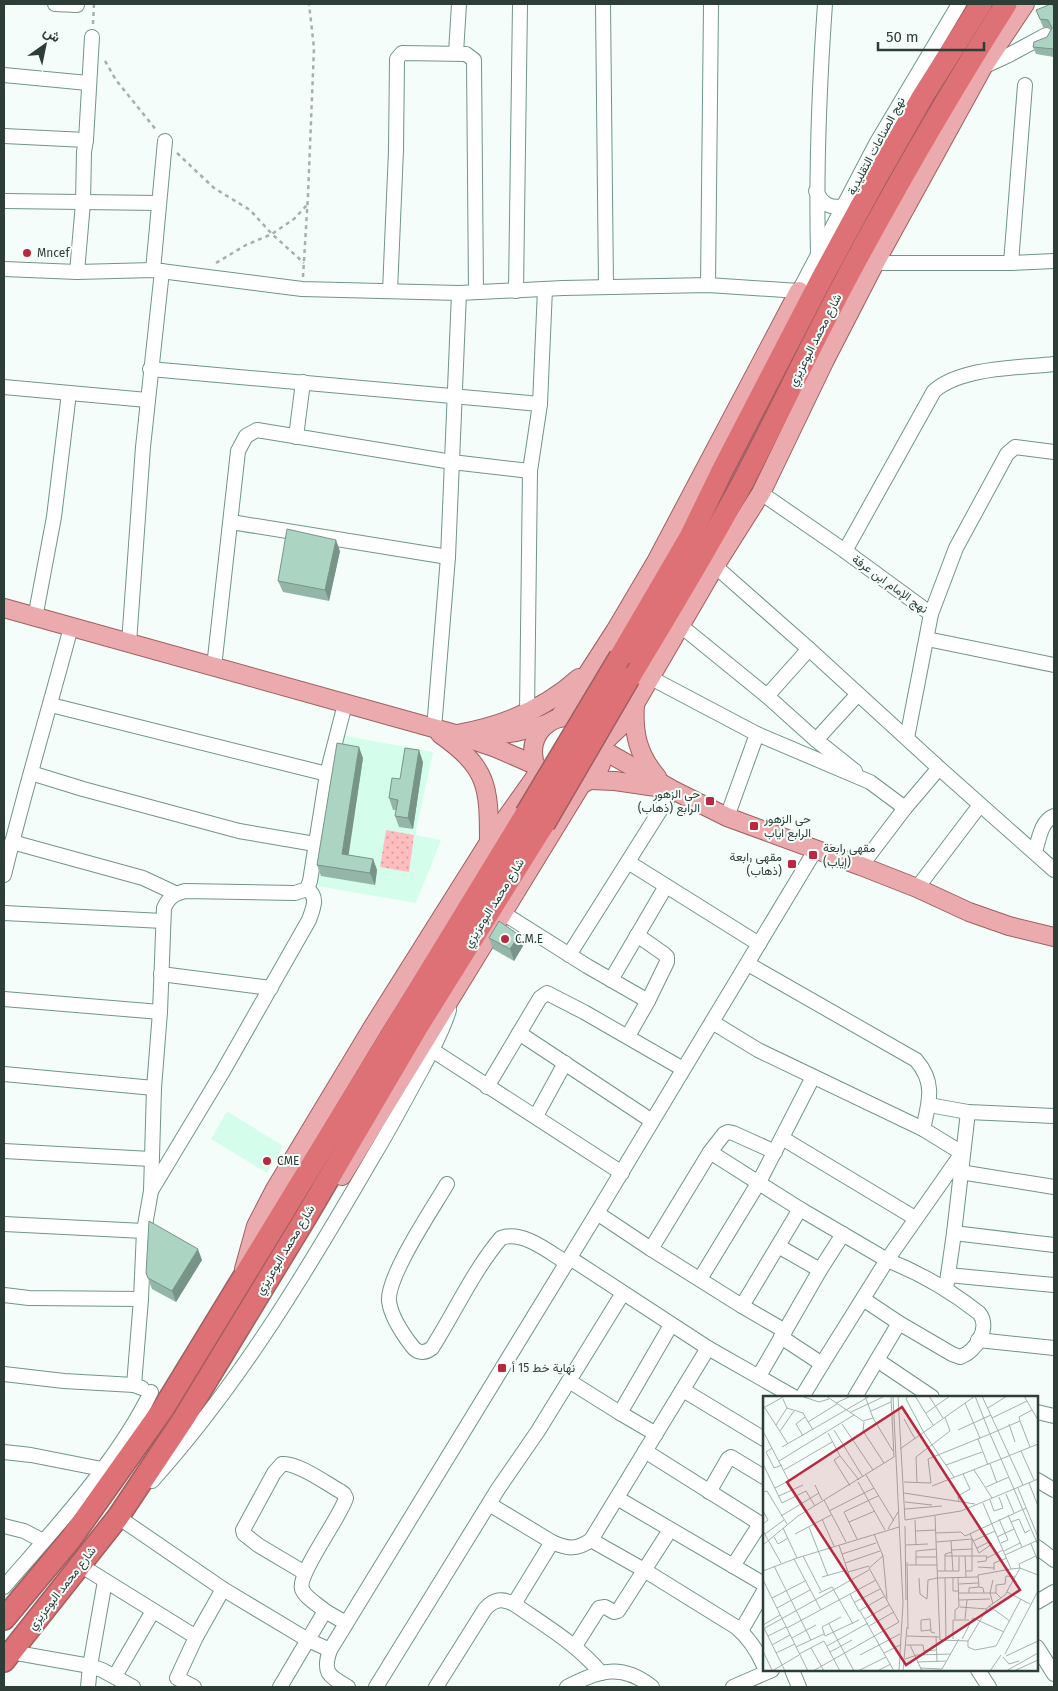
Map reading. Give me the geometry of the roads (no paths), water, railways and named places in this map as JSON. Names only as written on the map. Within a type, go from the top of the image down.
[{"type":"highway","name":"شارع محمد البوعزيزي","points":[[7,1656],[118,1517],[184,1418],[272,1274],[418,1026],[535,819],[620,657],[690,537],[810,300],[873,184],[923,96],[981,4]]},
{"type":"highway","name":"شارع محمد البوعزيزي","points":[[4,1619],[70,1540],[160,1396],[242,1282],[492,852],[535,819],[629,678],[703,554],[744,480],[853,266],[895,190],[964,70],[1006,4]]},
{"type":"main road","points":[[603,747],[635,705],[715,566],[761,492],[875,262],[983,67],[1025,4]]},
{"type":"main road","points":[[492,852],[537,769],[532,756],[535,738],[540,730],[553,721],[592,665],[658,560],[799,291]]},
{"type":"main road","points":[[4,608],[462,736],[496,748],[537,769],[550,783],[558,786],[573,788],[586,783],[626,782],[673,790]]},
{"type":"main road","points":[[462,736],[527,713],[551,700],[592,665]]},
{"type":"main road","points":[[635,705],[634,722],[641,754],[649,768],[673,790]]},
{"type":"main road","points":[[272,1274],[293,1250],[311,1224],[586,783],[600,766],[603,747],[599,736],[589,724],[574,718],[553,721],[501,735],[462,736]]},
{"type":"main road","points":[[434,729],[465,753],[481,774],[489,804],[492,852]]},
{"type":"main road","points":[[603,747],[673,790],[728,817],[861,866],[917,888],[970,912],[1009,926],[1054,937]]},
{"type":"street","points":[[55,4],[77,5]]},
{"type":"street","points":[[456,53],[459,4]]},
{"type":"street","points":[[516,291],[520,4]]},
{"type":"street","points":[[603,4],[606,287]]},
{"type":"street","points":[[708,285],[712,4]]},
{"type":"street","points":[[818,258],[816,192],[825,4]]},
{"type":"street","name":"نهج الصناعات التقليدية","points":[[799,291],[886,126],[958,4]]},
{"type":"street","points":[[983,67],[1046,35]]},
{"type":"street","points":[[77,272],[83,202],[92,37]]},
{"type":"street","points":[[390,291],[396,150],[397,59],[402,53],[456,53],[466,54],[474,60],[476,292]]},
{"type":"street","points":[[4,75],[88,84]]},
{"type":"street","points":[[1011,263],[1025,85]]},
{"type":"street","points":[[4,136],[86,140]]},
{"type":"street","points":[[130,643],[157,271],[159,203],[165,141]]},
{"type":"street","points":[[816,192],[820,200],[828,206],[844,206]]},
{"type":"street","points":[[4,201],[159,203]]},
{"type":"street","points":[[875,262],[1011,263],[1054,261]]},
{"type":"street","points":[[4,269],[77,272],[157,271],[302,289],[459,293],[708,285],[799,291]]},
{"type":"street","points":[[527,713],[530,471],[540,404],[545,289]]},
{"type":"street","points":[[434,729],[448,557],[459,293]]},
{"type":"street","points":[[845,551],[934,391],[944,383],[971,374],[1054,364]]},
{"type":"street","points":[[150,369],[540,404]]},
{"type":"street","points":[[296,437],[303,382]]},
{"type":"street","points":[[4,387],[147,400]]},
{"type":"street","points":[[35,618],[54,517],[68,393]]},
{"type":"street","points":[[214,667],[238,451],[246,436],[257,430],[452,462],[530,471]]},
{"type":"street","name":"نهج الإمام ابن عرفة","points":[[761,492],[931,614],[959,542],[1007,454],[1015,448],[1054,452]]},
{"type":"street","points":[[231,522],[448,557]]},
{"type":"street","points":[[715,566],[810,648],[939,768],[1054,870]]},
{"type":"street","points":[[907,738],[931,614]]},
{"type":"street","points":[[681,626],[767,696],[816,740],[905,808]]},
{"type":"street","points":[[4,875],[12,842],[10,822],[31,773],[71,627]]},
{"type":"street","points":[[927,639],[1054,665]]},
{"type":"street","points":[[767,696],[810,648]]},
{"type":"street","points":[[651,678],[757,734],[870,782]]},
{"type":"street","points":[[816,740],[858,694]]},
{"type":"street","points":[[307,889],[327,774],[345,704]]},
{"type":"street","points":[[51,705],[327,774]]},
{"type":"street","points":[[728,817],[757,734]]},
{"type":"street","points":[[861,866],[905,808],[939,768]]},
{"type":"street","points":[[31,773],[239,831],[315,844]]},
{"type":"street","points":[[569,955],[673,790]]},
{"type":"street","points":[[917,888],[980,805]]},
{"type":"street","points":[[1035,852],[1044,823],[1048,818],[1054,816]]},
{"type":"street","points":[[12,842],[143,878],[175,893]]},
{"type":"street","points":[[348,1687],[329,1674],[326,1668],[326,1661],[330,1650],[622,1173],[816,849]]},
{"type":"street","points":[[628,862],[759,944]]},
{"type":"street","points":[[611,980],[666,886]]},
{"type":"street","points":[[134,1385],[144,1231],[151,1191],[154,1088],[160,1012],[164,908],[168,900],[175,893],[185,891],[295,893],[307,889]]},
{"type":"street","points":[[151,1191],[218,1081],[312,912],[315,901],[313,894],[307,889]]},
{"type":"street","points":[[4,912],[163,921]]},
{"type":"street","points":[[504,913],[569,955],[648,1000]]},
{"type":"street","points":[[628,1036],[665,967],[668,957],[637,935]]},
{"type":"street","points":[[748,964],[916,1060],[930,1082],[929,1104],[923,1129]]},
{"type":"street","points":[[161,974],[271,988]]},
{"type":"street","points":[[487,1086],[540,998],[547,993],[628,1036],[683,1069]]},
{"type":"street","points":[[330,1650],[308,1640],[223,1589],[118,1517],[194,1432],[262,1340],[333,1227],[394,1120],[432,1050],[447,1018],[452,997]]},
{"type":"street","points":[[4,999],[160,1012]]},
{"type":"street","points":[[712,1022],[758,1050],[923,1129],[962,1153]]},
{"type":"street","points":[[519,1033],[652,1121]]},
{"type":"street","points":[[432,1050],[622,1173]]},
{"type":"street","points":[[536,1116],[565,1063]]},
{"type":"street","points":[[4,1074],[154,1088]]},
{"type":"street","points":[[700,1279],[759,1182],[813,1077]]},
{"type":"street","points":[[929,1104],[968,1112],[1054,1116]]},
{"type":"street","points":[[946,1289],[968,1112]]},
{"type":"street","points":[[651,1250],[720,1138],[728,1132],[733,1133],[775,1152]]},
{"type":"street","points":[[782,1138],[916,1218]]},
{"type":"street","points":[[4,1151],[151,1159]]},
{"type":"street","points":[[710,1152],[800,1209],[887,1260],[923,1276],[946,1289],[974,1309],[983,1318],[984,1326],[971,1352],[960,1357],[899,1323],[863,1299]]},
{"type":"street","points":[[803,1396],[887,1260],[962,1153]]},
{"type":"street","points":[[960,1172],[1054,1187]]},
{"type":"street","points":[[447,1184],[402,1262],[390,1290],[389,1300],[395,1321],[414,1348],[420,1352],[432,1348],[475,1275],[501,1238],[514,1236],[528,1240],[568,1260],[708,1348],[792,1396]]},
{"type":"street","points":[[742,1306],[800,1209]]},
{"type":"street","points":[[597,1213],[651,1250],[742,1306],[822,1364]]},
{"type":"street","points":[[4,1224],[144,1231]]},
{"type":"street","points":[[954,1233],[1054,1245]]},
{"type":"street","points":[[758,1376],[843,1234]]},
{"type":"street","points":[[778,1246],[820,1270]]},
{"type":"street","points":[[948,1275],[1054,1285]]},
{"type":"street","points":[[376,1687],[489,1504],[569,1381],[622,1293]]},
{"type":"street","points":[[4,1295],[29,1298],[141,1299]]},
{"type":"street","points":[[856,1396],[899,1323]]},
{"type":"street","points":[[620,1413],[672,1325]]},
{"type":"street","points":[[978,1340],[1054,1348]]},
{"type":"street","points":[[489,1504],[552,1542],[568,1548],[575,1548],[591,1540],[708,1348]]},
{"type":"street","points":[[877,1360],[931,1396]]},
{"type":"street","points":[[4,1374],[134,1385],[160,1396],[128,1434],[102,1470],[4,1587]]},
{"type":"street","points":[[569,1381],[656,1434]]},
{"type":"street","points":[[683,1390],[763,1438]]},
{"type":"street","points":[[1038,1412],[1054,1416]]},
{"type":"street","points":[[645,1451],[762,1525],[733,1566]]},
{"type":"street","points":[[4,1452],[31,1455],[102,1470]]},
{"type":"street","points":[[709,1492],[731,1457],[763,1475]]},
{"type":"street","points":[[305,1573],[258,1545],[244,1534],[244,1530],[274,1473],[282,1464],[291,1464],[340,1491],[346,1498],[305,1573],[302,1589],[325,1611],[346,1623]]},
{"type":"street","points":[[1038,1481],[1054,1490]]},
{"type":"street","points":[[617,1498],[763,1583]]},
{"type":"street","points":[[4,1526],[24,1531],[43,1542]]},
{"type":"street","points":[[575,1646],[599,1608],[605,1608],[614,1612],[618,1611],[670,1530]]},
{"type":"street","points":[[591,1540],[723,1617],[741,1631],[756,1648],[763,1661]]},
{"type":"street","points":[[514,1604],[552,1542]]},
{"type":"street","points":[[1038,1548],[1054,1560]]},
{"type":"street","points":[[80,1565],[196,1637]]},
{"type":"street","points":[[88,1687],[105,1581]]},
{"type":"street","points":[[194,1687],[175,1683],[196,1637],[223,1589]]},
{"type":"street","points":[[1038,1601],[1054,1592]]},
{"type":"street","points":[[741,1631],[763,1593]]},
{"type":"street","points":[[436,1687],[491,1602],[502,1600],[514,1604],[575,1646],[601,1673]]},
{"type":"street","points":[[115,1676],[153,1611]]},
{"type":"street","points":[[280,1687],[325,1611]]},
{"type":"street","points":[[1038,1649],[1054,1674]]},
{"type":"street","points":[[7,1656],[90,1666],[115,1676],[133,1687]]},
{"type":"street","points":[[733,1687],[763,1671]]},
{"type":"street","points":[[792,1671],[799,1687]]},
{"type":"street","points":[[979,1671],[989,1687]]},
{"type":"street","points":[[567,1687],[601,1673],[624,1672],[633,1674],[652,1687]]},
{"type":"place","name":"Mncef","points":[[27,253]]},
{"type":"place","name":"حي الزهور الرابع (ذهاب)","points":[[710,801]]},
{"type":"place","name":"حي الزهور الرابع اياب","points":[[754,826]]},
{"type":"place","name":"مقهى رابعة (إياب)","points":[[813,855]]},
{"type":"place","name":"مقهى رابعة (ذهاب)","points":[[792,864]]},
{"type":"place","name":"C.M.E","points":[[505,939]]},
{"type":"place","name":"CME","points":[[267,1161]]},
{"type":"place","name":"نهاية خط 15 أ","points":[[502,1368]]}]
